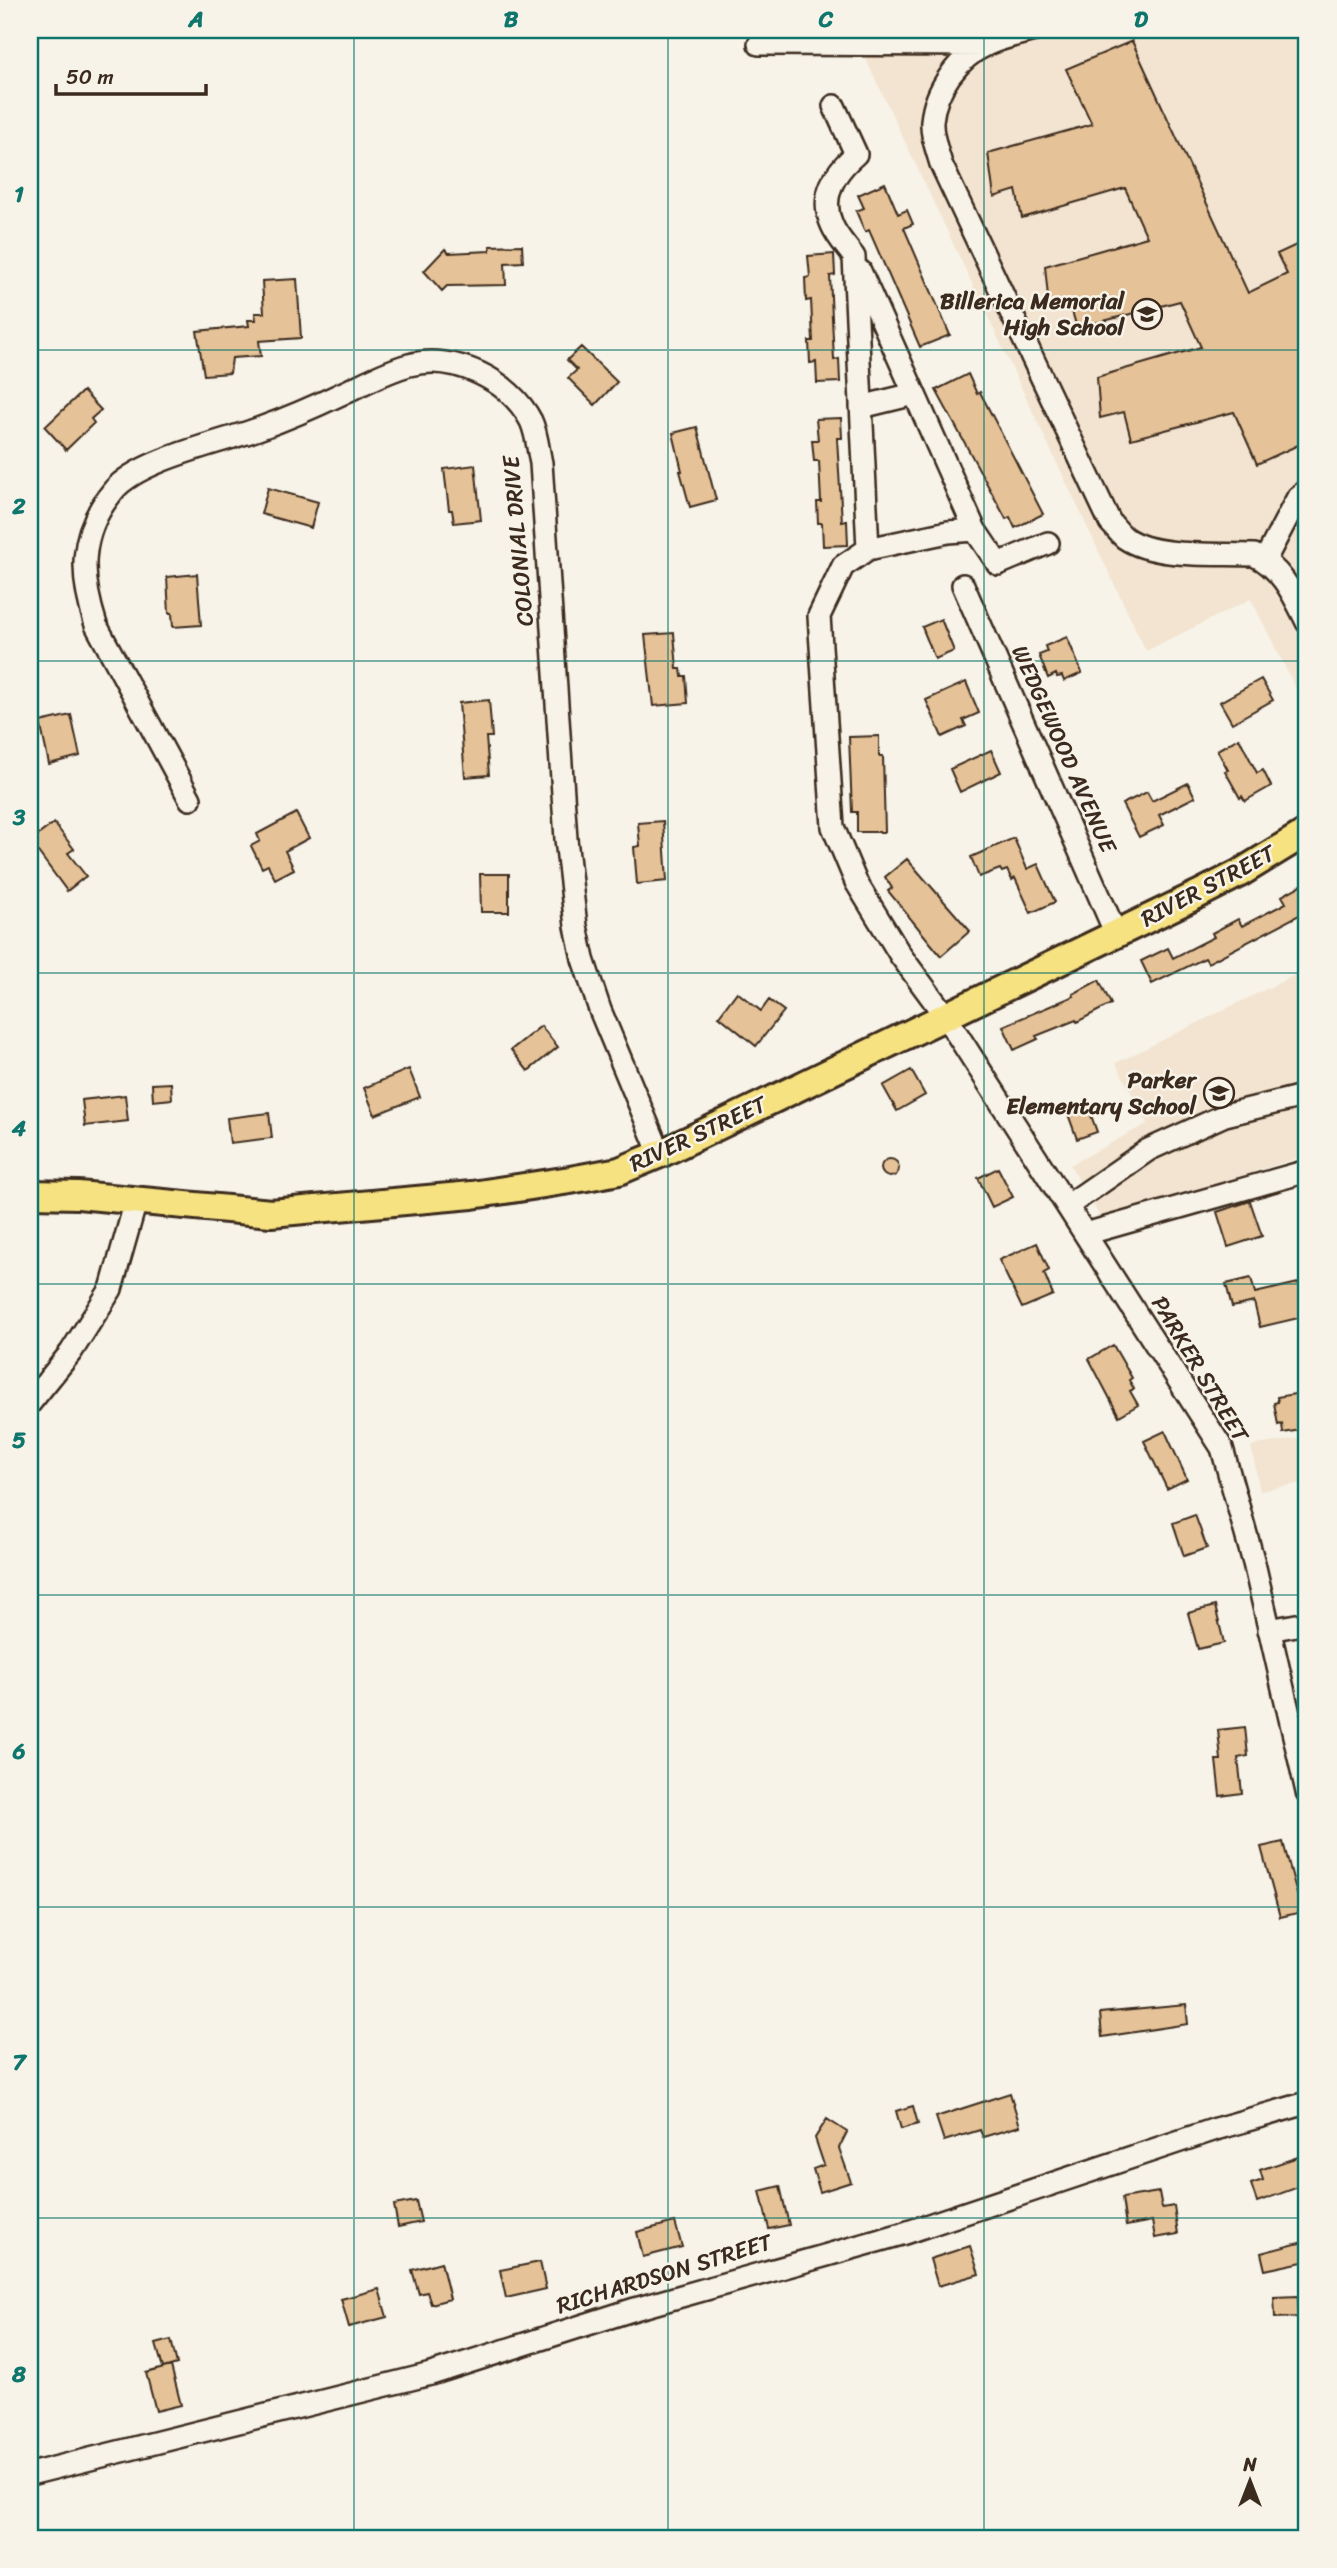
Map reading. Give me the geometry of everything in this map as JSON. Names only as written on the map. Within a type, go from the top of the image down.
[{"type":"main road","name":"RIVER STREET","points":[[30,1194],[78,1195],[271,1213],[472,1195],[619,1171],[946,1017],[1240,873],[1307,832]]},
{"type":"street","points":[[760,44],[986,45],[1035,30]]},
{"type":"street","points":[[986,45],[958,66],[945,82],[936,100],[932,122],[935,143],[941,164],[1110,522],[1124,537],[1142,547],[1163,551],[1254,555],[1265,560],[1292,592],[1307,622]]},
{"type":"street","points":[[834,106],[856,154],[838,170],[827,195],[831,224],[854,257],[975,530],[998,564],[1048,542]]},
{"type":"street","points":[[854,257],[868,549],[948,532],[975,530]]},
{"type":"street","name":"COLONIAL DRIVE","points":[[190,799],[96,625],[87,598],[85,545],[98,512],[115,488],[146,467],[310,409],[411,364],[436,363],[468,368],[496,383],[531,421],[541,463],[566,839],[576,926],[583,959],[600,1010],[660,1154]]},
{"type":"street","points":[[862,407],[914,394]]},
{"type":"street","points":[[1265,560],[1298,496],[1307,490]]},
{"type":"street","name":"PARKER STREET","points":[[868,549],[843,566],[819,616],[833,827],[856,883],[901,956],[946,1017],[1222,1448],[1307,1792]]},
{"type":"street","name":"WEDGEWOOD AVENUE","points":[[963,585],[1116,934]]},
{"type":"street","points":[[1067,1206],[1148,1150],[1225,1115],[1307,1095]]},
{"type":"street","points":[[1086,1234],[1307,1171]]},
{"type":"street","points":[[30,1403],[71,1352],[111,1289],[136,1201]]},
{"type":"street","points":[[1269,1630],[1307,1623]]},
{"type":"street","name":"RICHARDSON STREET","points":[[30,2474],[430,2374],[635,2309],[902,2234],[1216,2129],[1307,2103]]},
{"type":"shaded area","name":"Billerica Memorial High School","points":[[944,30],[1307,30],[1307,711],[1251,599],[1146,651],[863,53]]},
{"type":"shaded area","name":"Parker Elementary School","points":[[1307,969],[1307,1155],[1225,1181],[1105,1225],[1070,1165],[1147,1124],[1116,1063]]},
{"type":"shaded area","points":[[1307,1437],[1307,1482],[1260,1491],[1251,1446]]},
{"type":"building","name":"Billerica Memorial High School","points":[[1132,41],[1248,293],[1287,274],[1277,254],[1307,240],[1307,441],[1257,464],[1234,412],[1131,439],[1124,412],[1100,418],[1097,377],[1201,347],[1180,301],[1077,328],[1069,301],[1049,307],[1045,266],[1147,237],[1125,188],[1022,218],[1016,190],[994,197],[988,153],[1092,124],[1066,69]]},
{"type":"building","points":[[885,183],[898,214],[907,210],[913,224],[904,228],[950,335],[920,347],[869,230],[865,232],[856,211],[864,208],[858,195]]},
{"type":"building","points":[[522,245],[523,262],[505,263],[506,285],[447,286],[442,291],[424,271],[445,249],[449,253],[490,251],[490,246]]},
{"type":"building","points":[[834,254],[835,275],[830,276],[834,360],[839,359],[840,382],[817,383],[816,362],[810,363],[809,341],[813,341],[811,300],[806,301],[805,278],[810,277],[808,256]]},
{"type":"building","points":[[297,279],[301,338],[259,341],[261,356],[232,358],[230,373],[204,375],[197,331],[249,326],[248,320],[256,320],[255,313],[264,313],[262,281]]},
{"type":"building","points":[[581,347],[617,382],[595,405],[568,378],[577,370],[567,360]]},
{"type":"building","points":[[968,374],[1043,514],[1015,528],[1010,517],[1006,519],[936,390]]},
{"type":"building","points":[[83,391],[101,410],[91,419],[94,423],[66,450],[45,427]]},
{"type":"building","points":[[841,418],[842,438],[837,438],[842,522],[847,521],[848,545],[823,546],[822,523],[818,523],[817,502],[821,502],[819,461],[814,461],[812,440],[818,440],[816,419]]},
{"type":"building","points":[[697,427],[716,500],[690,507],[673,433]]},
{"type":"building","points":[[475,465],[481,520],[454,523],[452,510],[449,510],[444,469]]},
{"type":"building","points":[[268,488],[318,502],[311,528],[261,514]]},
{"type":"building","points":[[197,574],[201,625],[173,627],[172,613],[169,613],[167,577]]},
{"type":"building","points":[[941,619],[954,651],[935,659],[922,627]]},
{"type":"building","points":[[674,633],[677,669],[681,669],[682,676],[686,676],[688,703],[653,706],[645,635]]},
{"type":"building","points":[[1067,637],[1082,673],[1064,681],[1062,676],[1057,677],[1056,674],[1048,678],[1039,655],[1047,652],[1045,646]]},
{"type":"building","points":[[1261,679],[1273,700],[1232,723],[1220,702]]},
{"type":"building","points":[[966,682],[979,713],[963,720],[966,726],[942,737],[926,700]]},
{"type":"building","points":[[489,700],[492,737],[486,737],[489,775],[465,777],[459,703]]},
{"type":"building","points":[[71,715],[80,756],[49,764],[40,722]]},
{"type":"building","points":[[879,736],[879,756],[883,756],[885,832],[857,832],[857,812],[852,812],[849,737]]},
{"type":"building","points":[[1239,738],[1257,773],[1263,770],[1271,786],[1245,801],[1242,796],[1240,798],[1225,771],[1228,770],[1217,750]]},
{"type":"building","points":[[991,750],[1001,772],[960,792],[950,769]]},
{"type":"building","points":[[1188,783],[1195,797],[1159,815],[1164,825],[1139,837],[1122,804],[1147,792],[1152,801]]},
{"type":"building","points":[[296,813],[309,838],[285,851],[294,869],[275,879],[268,865],[262,868],[251,846],[260,841],[257,834]]},
{"type":"building","points":[[663,821],[667,881],[637,884],[634,847],[640,846],[638,823]]},
{"type":"building","points":[[54,823],[74,849],[68,853],[86,876],[67,891],[30,841]]},
{"type":"building","points":[[1014,838],[1027,869],[1038,864],[1055,902],[1031,913],[1015,878],[1012,880],[1007,870],[1002,872],[1000,869],[979,877],[971,857]]},
{"type":"building","points":[[907,859],[970,931],[941,956],[888,891],[892,888],[885,877]]},
{"type":"building","points":[[480,874],[509,874],[509,912],[481,912]]},
{"type":"building","points":[[1307,882],[1307,911],[1208,963],[1205,958],[1152,984],[1141,961],[1168,948],[1173,958],[1214,937],[1212,933],[1238,919],[1242,926],[1286,903],[1282,896]]},
{"type":"building","points":[[1099,980],[1111,1004],[1077,1022],[1076,1020],[1036,1036],[1038,1039],[1014,1050],[1003,1026],[1074,996],[1073,994]]},
{"type":"building","points":[[737,992],[761,1011],[769,1000],[784,1011],[756,1046],[719,1016]]},
{"type":"building","points":[[541,1026],[558,1047],[528,1071],[511,1050]]},
{"type":"building","points":[[409,1069],[420,1097],[375,1115],[364,1088]]},
{"type":"building","points":[[911,1070],[925,1095],[897,1111],[883,1086]]},
{"type":"building","points":[[171,1083],[172,1099],[153,1101],[152,1084]]},
{"type":"building","points":[[125,1095],[128,1121],[85,1126],[82,1100]]},
{"type":"building","points":[[1088,1107],[1097,1132],[1077,1139],[1068,1114]]},
{"type":"building","points":[[269,1113],[272,1138],[230,1143],[227,1118]]},
{"type":"building","points":[[890,1159],[896,1162],[899,1168],[896,1174],[890,1177],[884,1174],[881,1168],[884,1162]]},
{"type":"building","points":[[998,1168],[1013,1197],[992,1207],[978,1178]]},
{"type":"building","points":[[1250,1201],[1262,1236],[1228,1247],[1217,1212]]},
{"type":"building","points":[[1037,1243],[1049,1270],[1044,1273],[1053,1295],[1022,1308],[999,1260]]},
{"type":"building","points":[[1251,1278],[1255,1293],[1307,1281],[1307,1316],[1260,1327],[1254,1302],[1232,1307],[1226,1284]]},
{"type":"building","points":[[1113,1345],[1132,1378],[1129,1380],[1134,1389],[1130,1391],[1138,1405],[1119,1416],[1089,1359]]},
{"type":"building","points":[[1307,1392],[1307,1429],[1283,1433],[1282,1424],[1278,1425],[1274,1403],[1278,1402],[1277,1397]]},
{"type":"building","points":[[1165,1431],[1187,1479],[1167,1489],[1144,1441]]},
{"type":"building","points":[[1195,1515],[1207,1548],[1184,1556],[1173,1523]]},
{"type":"building","points":[[1215,1606],[1224,1643],[1198,1649],[1188,1613]]},
{"type":"building","points":[[1245,1727],[1248,1756],[1238,1758],[1242,1793],[1220,1796],[1216,1760],[1221,1760],[1218,1730]]},
{"type":"building","points":[[1283,1842],[1302,1912],[1280,1917],[1261,1847]]},
{"type":"building","points":[[1186,2005],[1188,2024],[1102,2037],[1100,2013]]},
{"type":"building","points":[[1010,2093],[1020,2126],[983,2137],[980,2130],[944,2141],[936,2117]]},
{"type":"building","points":[[913,2106],[918,2124],[901,2129],[896,2111]]},
{"type":"building","points":[[827,2119],[847,2132],[839,2148],[851,2182],[820,2192],[813,2169],[824,2165],[815,2138]]},
{"type":"building","points":[[1298,2157],[1307,2184],[1257,2202],[1251,2184],[1263,2180],[1260,2170]]},
{"type":"building","points":[[780,2186],[789,2225],[769,2229],[760,2191]]},
{"type":"building","points":[[1159,2192],[1162,2208],[1174,2206],[1178,2234],[1155,2238],[1152,2221],[1126,2226],[1122,2198]]},
{"type":"building","points":[[416,2201],[421,2222],[398,2227],[394,2205]]},
{"type":"building","points":[[675,2222],[682,2247],[643,2257],[637,2232]]},
{"type":"building","points":[[1307,2241],[1307,2261],[1265,2270],[1261,2253]]},
{"type":"building","points":[[970,2246],[979,2274],[938,2286],[930,2259]]},
{"type":"building","points":[[441,2262],[450,2299],[431,2304],[427,2292],[419,2294],[412,2270]]},
{"type":"building","points":[[540,2262],[546,2289],[506,2298],[500,2270]]},
{"type":"building","points":[[379,2289],[387,2317],[349,2327],[341,2299]]},
{"type":"building","points":[[1298,2296],[1299,2317],[1275,2318],[1274,2297]]},
{"type":"building","points":[[171,2340],[177,2364],[163,2368],[156,2344]]},
{"type":"building","points":[[171,2366],[181,2405],[156,2411],[146,2373]]},
{"type":"place","name":"Billerica Memorial High School","points":[[1147,314]]},
{"type":"place","name":"Parker Elementary School","points":[[1219,1093]]}]
